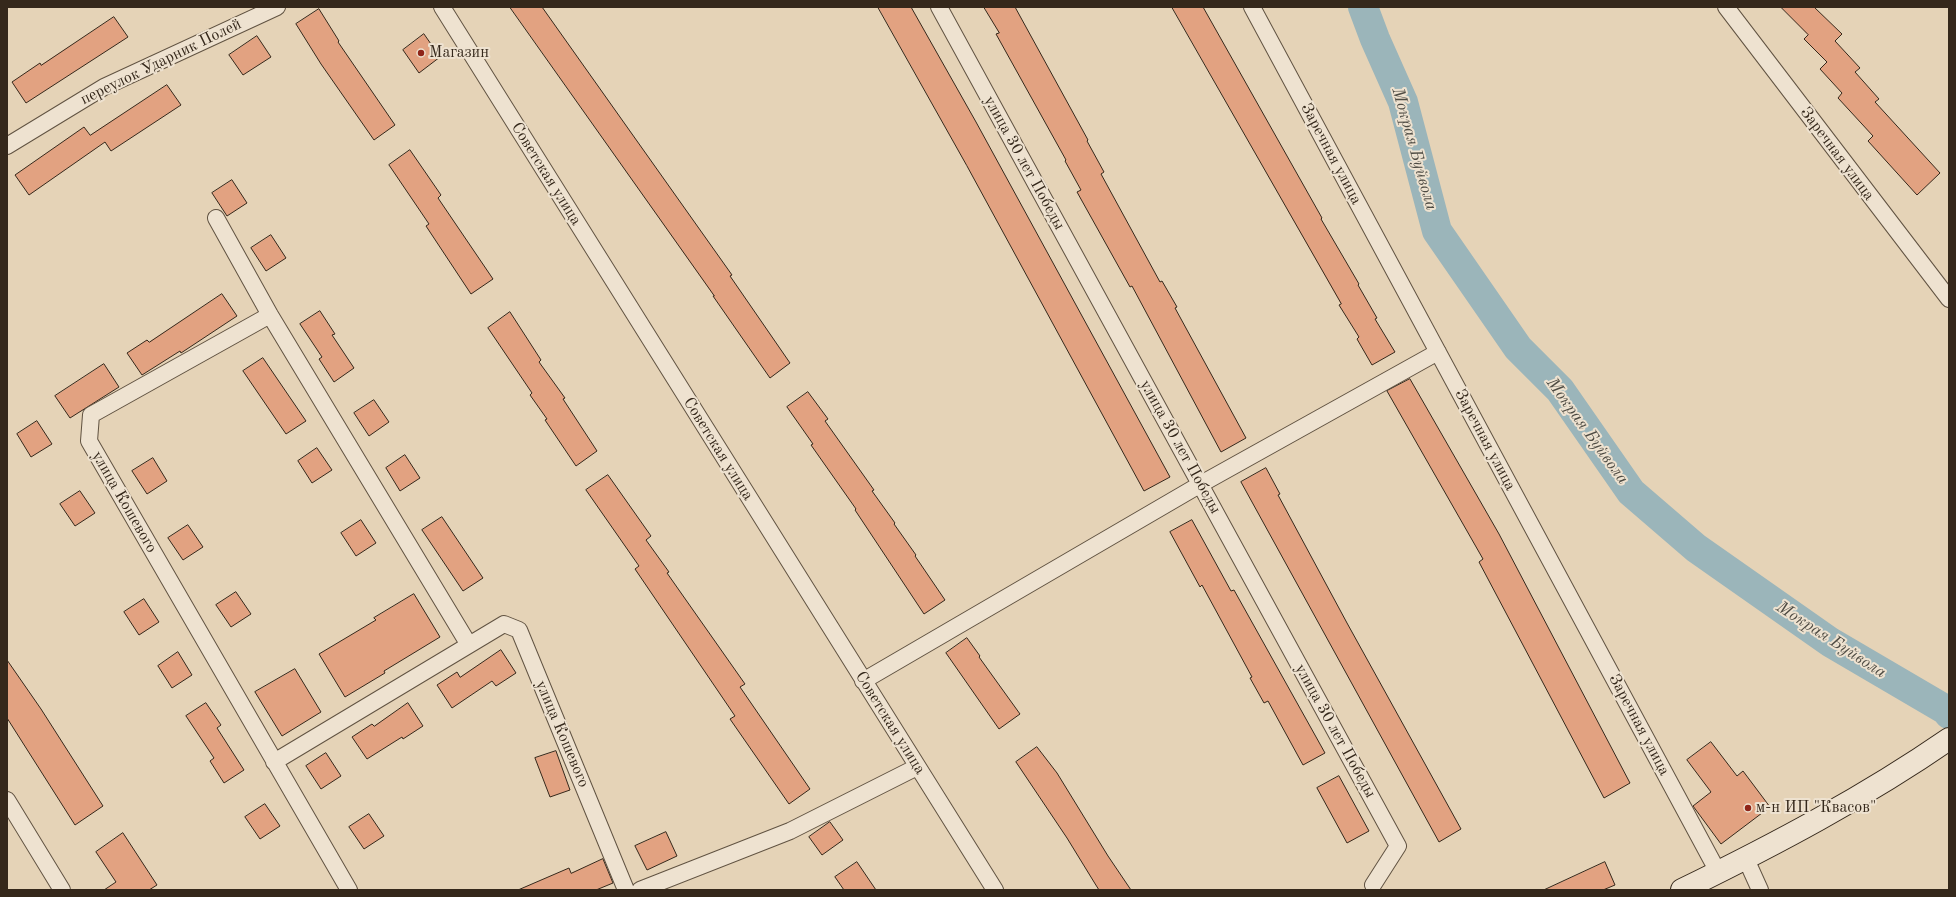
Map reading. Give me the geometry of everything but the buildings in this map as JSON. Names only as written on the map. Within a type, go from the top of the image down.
[{"type":"main road","points":[[1682,890],[1746,859],[1900,773],[1949,740]]},
{"type":"street","name":"переулок Ударник Полей","points":[[7,146],[104,87],[277,7]]},
{"type":"street","name":"Советская улица","points":[[442,7],[995,890]]},
{"type":"street","name":"улица 30 лет Победы","points":[[939,7],[1398,846],[1373,885]]},
{"type":"street","name":"Заречная улица","points":[[1252,7],[1718,872]]},
{"type":"street","name":"Заречная улица","points":[[1726,7],[1949,299]]},
{"type":"street","points":[[216,218],[270,315],[469,645]]},
{"type":"street","name":"улица Кошевого","points":[[270,315],[91,415],[89,441],[349,890]]},
{"type":"street","points":[[863,681],[1201,484],[1438,352]]},
{"type":"street","name":"улица Кошевого","points":[[274,762],[504,624],[519,630],[626,890]]},
{"type":"street","points":[[640,890],[790,831],[917,767]]},
{"type":"street","points":[[7,800],[62,890]]},
{"type":"street","points":[[1746,859],[1760,890]]},
{"type":"waterway","name":"Мокрая Буйвола","points":[[1363,7],[1375,39],[1403,102],[1437,231],[1518,348],[1560,390],[1631,492],[1696,548],[1830,642],[1946,710],[1949,714]]},
{"type":"place","name":"Магазин","points":[[421,53]]},
{"type":"place","name":"м-н ИП \"Квасов\"","points":[[1748,808]]}]
